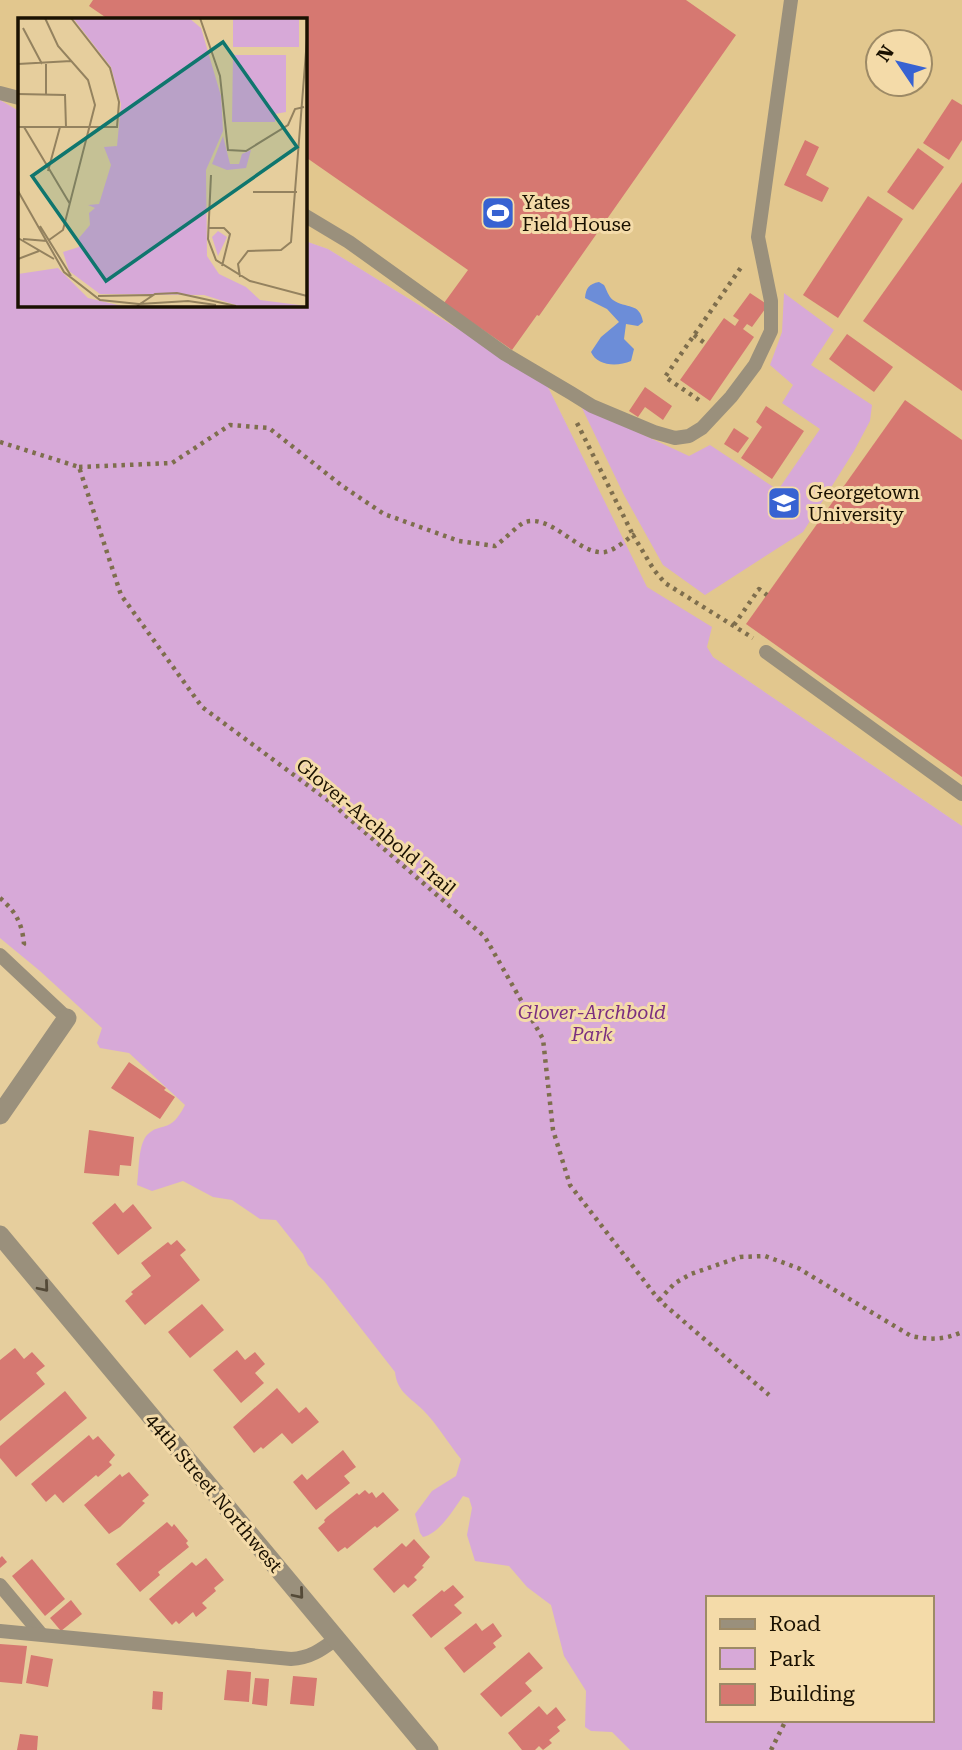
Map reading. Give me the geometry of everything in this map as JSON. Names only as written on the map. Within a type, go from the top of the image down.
[{"type":"street","points":[[0,1115],[67,1018]]},
{"type":"street","name":"44th Street Northwest","points":[[0,1235],[429,1750]]},
{"type":"lane","points":[[306,216],[349,242],[505,354],[592,406],[654,432],[675,438],[689,436],[702,428],[732,397],[755,365],[771,331],[771,302],[758,237],[791,0]]},
{"type":"lane","points":[[0,93],[18,98]]},
{"type":"lane","points":[[765,648],[962,794]]},
{"type":"lane","points":[[0,954],[67,1018]]},
{"type":"lane","points":[[0,1585],[40,1634]]},
{"type":"lane","points":[[0,1631],[291,1659],[304,1659],[315,1655],[337,1639]]},
{"type":"path","points":[[708,407],[665,377],[759,242]]},
{"type":"path","points":[[694,335],[706,344]]},
{"type":"path","points":[[576,420],[633,535],[654,570],[665,583],[734,625],[765,648]]},
{"type":"path","points":[[0,442],[79,467],[172,463],[230,425],[269,428],[341,485],[384,513],[460,541],[495,546],[524,522],[543,522],[591,550],[603,552],[633,535]]},
{"type":"path","name":"Glover-Archbold Trail","points":[[79,467],[121,595],[202,707],[330,801],[485,937],[543,1039],[554,1130],[570,1185],[659,1300],[769,1395]]},
{"type":"path","points":[[734,625],[759,589],[767,595]]},
{"type":"path","points":[[0,898],[19,919],[23,944]]},
{"type":"path","points":[[659,1300],[675,1283],[691,1274],[740,1257],[765,1256],[798,1268],[911,1336],[950,1338],[962,1332]]},
{"type":"path","points":[[771,1750],[785,1722]]},
{"type":"shaded area","name":"Georgetown University","points":[[0,0],[962,0],[962,826],[664,624],[546,383],[328,249],[306,241],[306,18],[18,18],[18,110],[0,100]]},
{"type":"green space","name":"Glover-Archbold Park","points":[[0,100],[18,110],[18,306],[306,306],[306,241],[328,249],[546,383],[647,587],[712,627],[707,647],[713,657],[962,826],[962,1750],[630,1750],[612,1732],[591,1731],[585,1727],[586,1691],[564,1656],[551,1605],[527,1587],[509,1566],[475,1561],[467,1535],[472,1508],[469,1498],[463,1496],[435,1531],[423,1537],[420,1533],[415,1514],[432,1491],[456,1476],[461,1459],[438,1427],[402,1390],[395,1372],[324,1281],[308,1265],[303,1254],[276,1220],[260,1219],[232,1200],[213,1197],[183,1181],[152,1191],[137,1185],[144,1139],[152,1131],[175,1120],[185,1105],[129,1053],[100,1048],[97,1043],[102,1028],[0,938]]},
{"type":"green space","points":[[784,293],[834,330],[811,365],[872,405],[870,421],[803,532],[705,595],[663,565],[624,495],[581,406],[689,456],[710,445],[778,490],[820,429],[782,403],[793,385],[770,365],[782,332]]},
{"type":"water","points":[[599,282],[604,285],[613,300],[639,311],[643,322],[638,326],[626,324],[624,339],[634,349],[631,361],[620,364],[603,363],[591,352],[601,337],[619,322],[607,309],[585,298],[589,287]]},
{"type":"building","name":"Yates Field House","points":[[93,0],[686,0],[736,35],[539,316],[537,315],[512,350],[444,303],[468,270],[306,157],[306,18],[107,18],[89,6]]},
{"type":"building","points":[[952,99],[962,105],[962,140],[949,160],[923,143]]},
{"type":"building","points":[[805,140],[819,147],[806,175],[829,188],[822,202],[784,185]]},
{"type":"building","points":[[918,148],[944,167],[913,210],[887,192]]},
{"type":"building","points":[[962,182],[962,391],[863,321]]},
{"type":"building","points":[[868,196],[903,219],[838,318],[803,295]]},
{"type":"building","points":[[750,293],[768,305],[752,327],[747,324],[743,329],[754,337],[710,401],[680,380],[724,318],[735,326],[739,320],[733,316]]},
{"type":"building","points":[[847,334],[893,367],[874,392],[829,359]]},
{"type":"building","points":[[645,387],[672,406],[663,420],[645,407],[638,417],[629,411]]},
{"type":"building","points":[[905,400],[962,440],[962,777],[746,624]]},
{"type":"building","points":[[766,406],[804,431],[772,479],[741,458],[762,427],[756,422]]},
{"type":"building","points":[[734,428],[749,438],[738,453],[724,444]]},
{"type":"building","points":[[129,1062],[175,1097],[160,1119],[111,1088]]},
{"type":"building","points":[[89,1130],[134,1137],[131,1166],[120,1165],[119,1176],[84,1173]]},
{"type":"building","points":[[115,1203],[123,1213],[133,1204],[152,1228],[118,1255],[92,1223]]},
{"type":"building","points":[[177,1240],[186,1250],[180,1255],[200,1280],[145,1325],[125,1301],[133,1294],[131,1292],[151,1276],[141,1263],[168,1242],[171,1245]]},
{"type":"building","points":[[202,1304],[224,1330],[190,1358],[168,1332]]},
{"type":"building","points":[[15,1348],[24,1359],[32,1352],[45,1366],[36,1373],[45,1384],[0,1421],[0,1360]]},
{"type":"building","points":[[237,1350],[245,1360],[255,1352],[265,1364],[255,1373],[264,1383],[241,1403],[213,1370]]},
{"type":"building","points":[[277,1388],[299,1413],[306,1407],[319,1422],[292,1444],[282,1433],[254,1453],[233,1427]]},
{"type":"building","points":[[65,1391],[87,1418],[16,1477],[0,1458],[0,1446]]},
{"type":"building","points":[[89,1435],[93,1440],[98,1436],[115,1455],[109,1462],[112,1465],[63,1503],[55,1494],[46,1502],[31,1484]]},
{"type":"building","points":[[343,1450],[356,1467],[344,1476],[350,1483],[316,1510],[293,1482],[302,1474],[307,1480]]},
{"type":"building","points":[[129,1472],[149,1495],[142,1501],[145,1503],[109,1534],[84,1505],[120,1474],[122,1477]]},
{"type":"building","points":[[365,1490],[369,1494],[372,1492],[376,1498],[383,1492],[399,1510],[347,1549],[345,1547],[338,1552],[318,1528],[327,1517],[357,1493],[359,1495]]},
{"type":"building","points":[[167,1522],[172,1527],[174,1524],[188,1541],[186,1543],[189,1547],[158,1572],[160,1575],[140,1592],[116,1564]]},
{"type":"building","points":[[414,1539],[430,1557],[414,1577],[417,1580],[408,1588],[404,1584],[394,1593],[373,1569],[402,1543],[406,1547]]},
{"type":"building","points":[[2,1556],[7,1562],[0,1568],[0,1558]]},
{"type":"building","points":[[206,1558],[224,1580],[202,1603],[207,1608],[196,1617],[193,1612],[179,1624],[176,1621],[172,1625],[149,1599],[192,1562],[196,1566]]},
{"type":"building","points":[[32,1559],[65,1599],[45,1616],[12,1576]]},
{"type":"building","points":[[453,1585],[464,1597],[454,1605],[462,1613],[431,1638],[412,1615],[442,1590],[444,1592]]},
{"type":"building","points":[[71,1600],[82,1614],[61,1631],[50,1618]]},
{"type":"building","points":[[476,1623],[482,1631],[493,1623],[502,1636],[493,1643],[496,1647],[464,1673],[444,1648]]},
{"type":"building","points":[[0,1644],[27,1646],[22,1684],[0,1682]]},
{"type":"building","points":[[529,1652],[543,1668],[525,1683],[532,1691],[501,1717],[480,1694]]},
{"type":"building","points":[[31,1655],[53,1659],[48,1687],[26,1683]]},
{"type":"building","points":[[227,1670],[251,1672],[249,1702],[224,1700]]},
{"type":"building","points":[[293,1676],[317,1678],[314,1706],[290,1704]]},
{"type":"building","points":[[255,1678],[269,1679],[267,1706],[252,1704]]},
{"type":"building","points":[[153,1691],[163,1692],[162,1710],[152,1709]]},
{"type":"building","points":[[539,1706],[547,1715],[556,1707],[566,1720],[557,1727],[560,1731],[549,1740],[552,1743],[543,1750],[539,1746],[535,1750],[522,1750],[508,1733]]},
{"type":"building","points":[[20,1734],[38,1736],[37,1750],[17,1750]]},
{"type":"place","name":"Yates Field House","points":[[498,213]]},
{"type":"place","name":"Georgetown University","points":[[784,503]]}]
